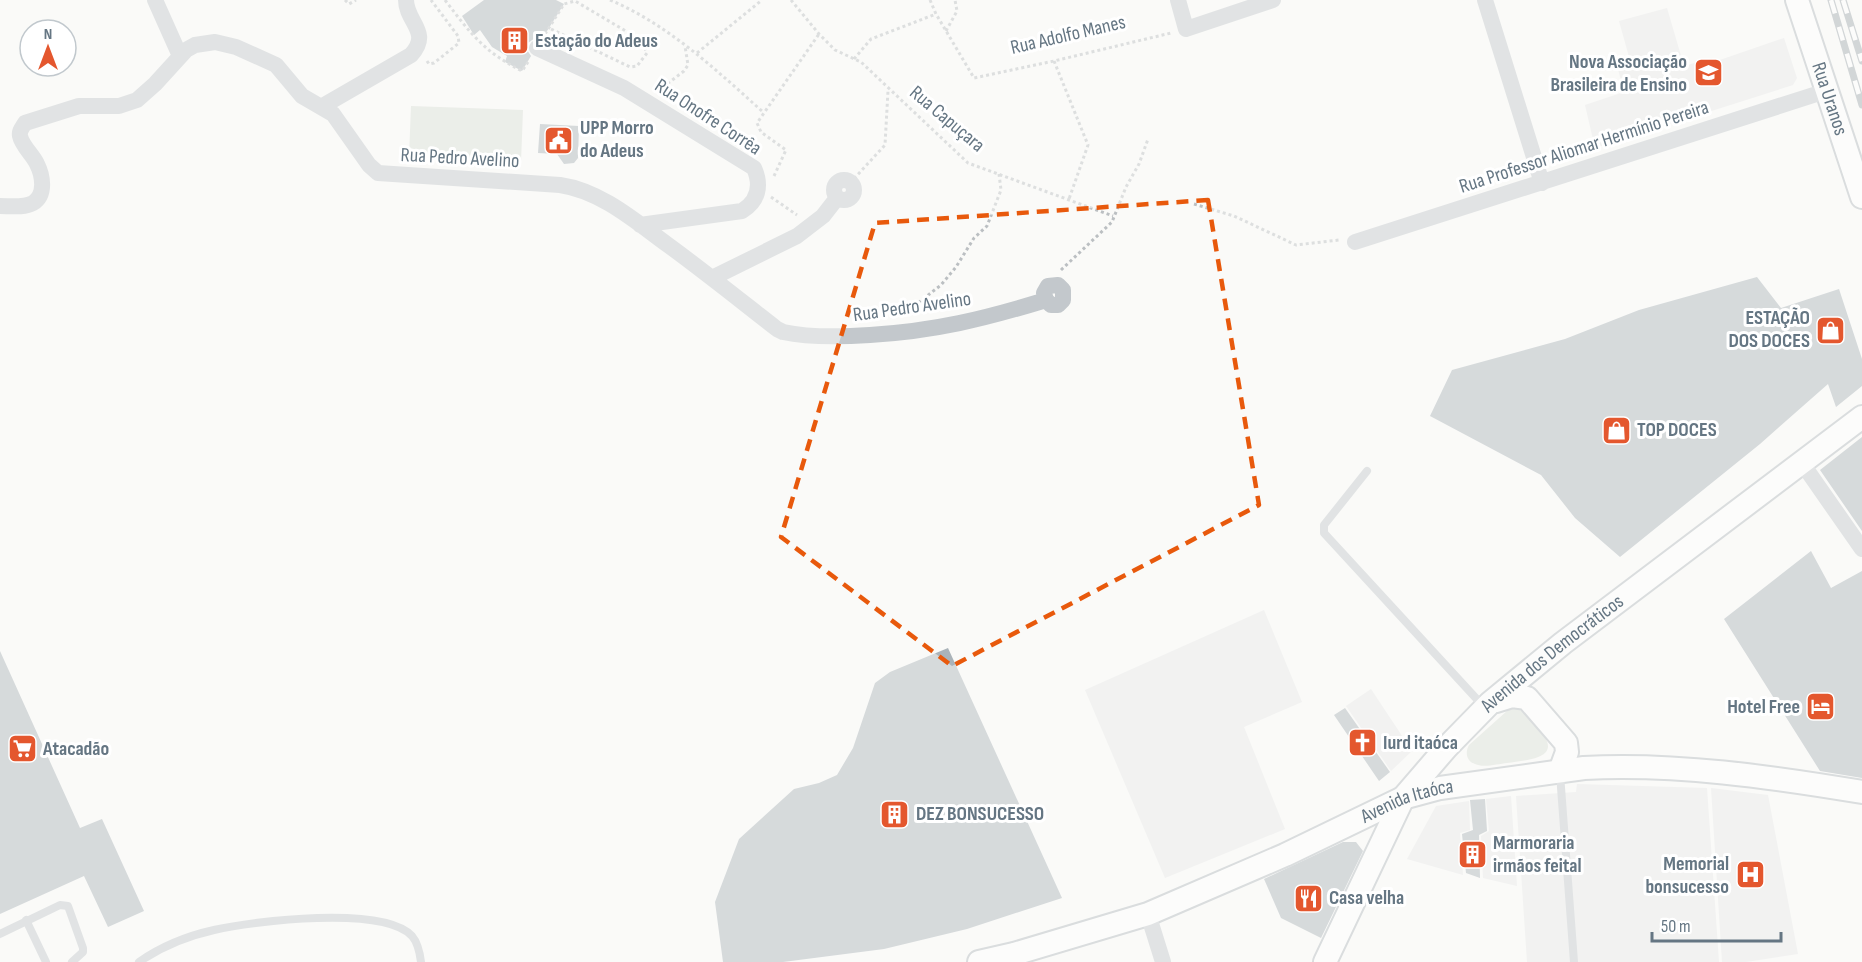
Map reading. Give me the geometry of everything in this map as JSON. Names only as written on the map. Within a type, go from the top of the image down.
[{"type":"main road","name":"Rua Uranos","points":[[1797,0],[1862,197]]},
{"type":"main road","name":"Avenida dos Democráticos","points":[[1325,962],[1403,798],[1446,748],[1488,706],[1563,643],[1862,417]]},
{"type":"main road","points":[[1488,706],[1512,696],[1527,698],[1566,743],[1567,752],[1560,771]]},
{"type":"main road","name":"Avenida Itaóca","points":[[979,962],[1014,954],[1148,914],[1285,855],[1403,798],[1440,788],[1608,766],[1749,776],[1862,792]]},
{"type":"main road","points":[[1331,832],[1349,831],[1360,835],[1372,850],[1371,864]]},
{"type":"street","points":[[155,0],[180,56]]},
{"type":"street","points":[[321,107],[411,55],[417,48],[419,30],[406,9],[405,0]]},
{"type":"street","points":[[1178,0],[1186,29],[1273,0]]},
{"type":"street","points":[[1485,0],[1542,183]]},
{"type":"street","name":"Rua Pedro Avelino","points":[[0,206],[22,206],[33,203],[41,195],[43,180],[37,164],[20,138],[20,130],[25,123],[79,105],[119,105],[137,100],[186,50],[203,43],[215,42],[236,47],[276,65],[302,96],[333,114],[369,165],[378,174],[573,187],[600,198],[640,225],[777,330],[800,335],[841,337],[908,333],[967,323],[1048,293]]},
{"type":"street","name":"Rua Onofre Corrêa","points":[[537,48],[624,88],[754,168],[759,179],[758,192]]},
{"type":"street","name":"Rua Professor Aliomar Hermínio Pereira","points":[[1355,242],[1826,91]]},
{"type":"street","points":[[712,278],[797,236],[811,226],[837,198],[834,192],[836,184],[844,181],[850,183]]},
{"type":"street","points":[[640,225],[733,214],[749,206],[758,192]]},
{"type":"street","points":[[1802,463],[1862,549]]},
{"type":"street","points":[[1148,914],[1163,962]]},
{"type":"lane","points":[[1367,471],[1324,525],[1324,532],[1488,706]]},
{"type":"lane","points":[[1560,771],[1574,962]]},
{"type":"lane","points":[[0,934],[60,905],[68,906],[83,948],[83,952],[72,962]]},
{"type":"lane","points":[[139,962],[158,949],[214,930],[267,921],[346,917],[382,922],[400,928],[412,937],[420,952],[421,962]]},
{"type":"lane","points":[[26,920],[46,962]]},
{"type":"path","points":[[345,0],[349,4],[356,0]]},
{"type":"path","points":[[417,48],[429,64],[432,64],[459,43],[458,36],[431,0]]},
{"type":"path","points":[[445,0],[477,41],[491,53],[522,71]]},
{"type":"path","points":[[610,0],[685,44],[763,112]]},
{"type":"path","points":[[697,53],[762,0]]},
{"type":"path","name":"Rua Capuçara","points":[[791,0],[835,50],[861,62],[968,163],[1113,216]]},
{"type":"path","points":[[930,0],[946,31]]},
{"type":"path","points":[[946,31],[957,11],[955,0]]},
{"type":"path","points":[[549,28],[630,67],[637,66],[647,53],[640,40],[575,1]]},
{"type":"path","points":[[854,59],[871,39],[936,14]]},
{"type":"path","name":"Rua Adolfo Manes","points":[[946,31],[974,78],[1186,29]]},
{"type":"path","points":[[811,226],[775,198],[758,192],[776,174],[786,150],[759,129],[757,123],[819,34]]},
{"type":"path","points":[[646,102],[684,71],[688,64],[685,44]]},
{"type":"path","points":[[1054,61],[1088,145],[1069,199]]},
{"type":"path","points":[[850,183],[885,144],[888,89]]},
{"type":"path","points":[[1048,293],[1055,273],[1064,268],[1112,222],[1148,139]]},
{"type":"path","points":[[903,307],[918,303],[941,285],[956,267],[974,238],[987,226],[1001,190],[999,174]]},
{"type":"path","points":[[1194,204],[1234,216],[1296,245],[1345,239],[1355,242]]},
{"type":"highlighted area","points":[[1208,200],[1259,505],[952,666],[781,537],[875,223]]},
{"type":"shaded area","name":"Nova Associação Brasileira de Ensino","points":[[1667,8],[1684,66],[1712,58],[1714,62],[1784,38],[1797,78],[1793,85],[1595,148],[1585,105],[1624,92],[1618,69],[1631,64],[1619,21]]},
{"type":"shaded area","points":[[411,106],[523,110],[521,162],[409,157]]},
{"type":"shaded area","points":[[1264,610],[1302,702],[1244,727],[1285,829],[1165,878],[1085,690]]},
{"type":"shaded area","points":[[1371,689],[1412,751],[1391,771],[1346,706]]},
{"type":"shaded area","points":[[1517,708],[1530,718],[1546,740],[1548,747],[1545,753],[1532,759],[1491,765],[1482,766],[1472,763],[1467,753],[1469,745],[1508,710]]},
{"type":"shaded area","points":[[1577,784],[1707,788],[1719,962],[1527,962],[1516,796],[1576,792]]},
{"type":"shaded area","name":"Memorial bonsucesso","points":[[1711,788],[1768,795],[1798,954],[1746,962],[1722,962]]},
{"type":"shaded area","points":[[1511,796],[1517,886],[1483,878],[1481,836],[1489,831],[1486,799]]},
{"type":"shaded area","points":[[1469,801],[1470,830],[1460,833],[1463,875],[1407,859],[1436,806]]},
{"type":"building","name":"Estação do Adeus","points":[[484,0],[556,0],[564,4],[542,39],[535,38],[528,43],[527,50],[531,56],[522,71],[505,62],[507,56],[492,47],[480,30],[474,35],[462,16]]},
{"type":"building","name":"UPP Morro do Adeus","points":[[540,124],[579,126],[578,158],[574,163],[564,164],[557,154],[538,153]]},
{"type":"building","name":"TOP DOCES","points":[[1757,277],[1781,308],[1839,289],[1862,359],[1862,386],[1836,407],[1828,384],[1760,444],[1620,557],[1575,518],[1541,475],[1430,416],[1452,370],[1565,339],[1639,310]]},
{"type":"building","points":[[1862,437],[1862,531],[1820,470]]},
{"type":"building","name":"Hotel Free","points":[[1811,551],[1831,588],[1862,571],[1862,778],[1820,771],[1724,619]]},
{"type":"building","name":"DEZ BONSUCESSO","points":[[948,648],[1062,898],[967,929],[884,949],[783,962],[723,962],[715,902],[739,839],[794,789],[819,783],[837,775],[853,748],[875,683],[890,672]]},
{"type":"building","name":"Atacadão","points":[[0,651],[80,828],[102,819],[144,911],[108,927],[84,876],[0,914]]},
{"type":"building","name":"Iurd itaóca","points":[[1345,708],[1390,772],[1379,781],[1334,715]]},
{"type":"building","name":"Marmoraria irmãos feital","points":[[1485,799],[1487,831],[1479,835],[1480,878],[1466,873],[1462,834],[1473,830],[1470,800]]},
{"type":"building","name":"Casa velha","points":[[1343,842],[1356,842],[1363,851],[1321,938],[1281,918],[1264,879]]},
{"type":"railway","points":[[1831,0],[1862,105]]},
{"type":"railway","points":[[1843,0],[1862,61]]},
{"type":"place","name":"Estação do Adeus","points":[[514,41]]},
{"type":"place","name":"Nova Associação Brasileira de Ensino","points":[[1708,73]]},
{"type":"place","name":"UPP Morro do Adeus","points":[[559,140]]},
{"type":"place","name":"ESTAÇÃO DOS DOCES","points":[[1831,330]]},
{"type":"place","name":"TOP DOCES","points":[[1616,430]]},
{"type":"place","name":"Hotel Free","points":[[1821,707]]},
{"type":"place","name":"Iurd itaóca","points":[[1362,743]]},
{"type":"place","name":"Atacadão","points":[[22,749]]},
{"type":"place","name":"DEZ BONSUCESSO","points":[[895,814]]},
{"type":"place","name":"Marmoraria irmãos feital","points":[[1472,854]]},
{"type":"place","name":"Memorial bonsucesso","points":[[1750,875]]},
{"type":"place","name":"Casa velha","points":[[1308,898]]}]
